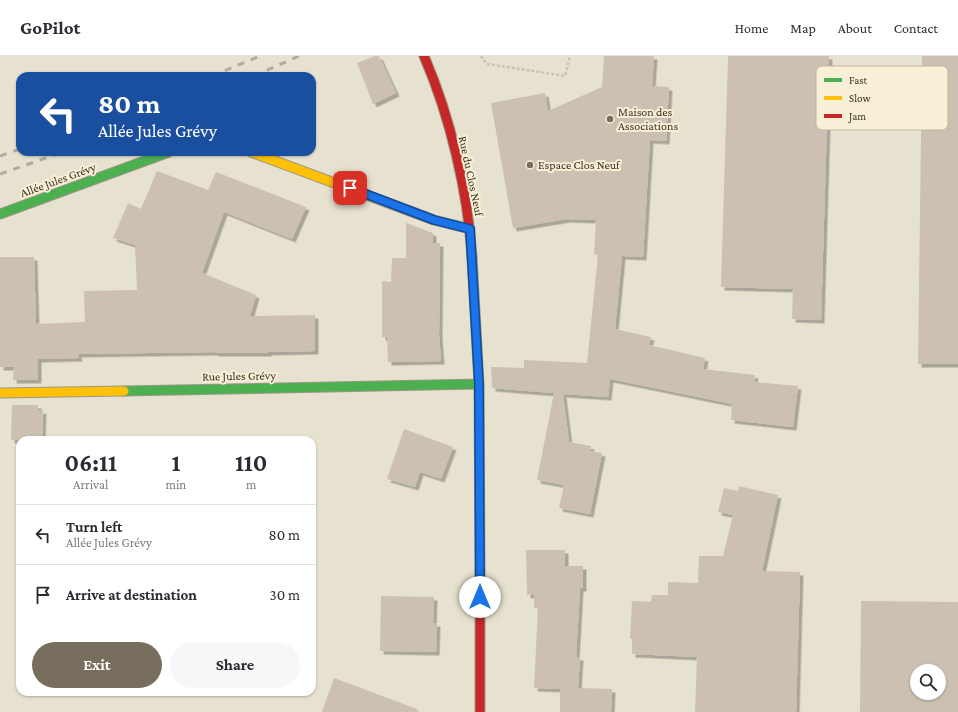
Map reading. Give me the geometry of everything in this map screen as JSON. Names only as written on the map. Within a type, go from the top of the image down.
[{"type":"street","name":"Rue du Clos Neuf","points":[[424,56],[447,122],[462,183],[470,229],[479,384],[480,712]]},
{"type":"street","name":"Allée Jules Grévy","points":[[0,214],[158,156]]},
{"type":"street","points":[[262,156],[434,220],[470,229]]},
{"type":"street","name":"Rue Jules Grévy","points":[[0,393],[479,384]]},
{"type":"path","points":[[481,56],[487,64],[565,76],[570,56]]},
{"type":"building","points":[[375,56],[379,56],[396,93],[373,104],[357,63]]},
{"type":"building","points":[[604,56],[654,56],[652,86],[669,87],[666,141],[650,140],[643,257],[622,256],[615,329],[651,337],[649,345],[705,358],[703,369],[755,375],[754,382],[798,386],[793,427],[731,420],[732,404],[610,379],[608,397],[563,394],[569,442],[591,446],[590,451],[602,453],[590,514],[559,508],[564,485],[537,480],[554,393],[492,388],[491,367],[524,368],[524,360],[587,363],[598,255],[594,254],[596,220],[567,219],[513,228],[491,103],[545,93],[548,111],[602,87]]},
{"type":"building","points":[[728,56],[829,56],[829,66],[816,66],[816,130],[827,130],[821,320],[792,319],[793,289],[721,287]]},
{"type":"building","points":[[922,56],[958,56],[958,364],[918,364],[921,130],[948,130],[948,66],[922,66]]},
{"type":"building","points":[[157,171],[208,190],[216,172],[306,207],[292,239],[224,212],[202,273],[256,295],[250,316],[315,315],[315,351],[268,353],[215,352],[78,354],[79,358],[38,359],[38,380],[13,380],[14,367],[0,367],[0,257],[34,257],[36,324],[85,322],[84,291],[137,290],[135,245],[113,238],[128,203],[141,209]]},
{"type":"building","points":[[406,223],[433,233],[433,243],[440,243],[439,335],[441,361],[388,362],[387,337],[382,337],[382,281],[391,282],[392,258],[406,258]]},
{"type":"building","points":[[12,405],[38,405],[38,411],[43,410],[42,436],[16,436],[16,440],[11,440]]},
{"type":"building","points":[[404,429],[453,447],[441,479],[420,472],[415,487],[387,479]]},
{"type":"building","points":[[739,486],[778,495],[762,571],[800,572],[796,712],[695,712],[697,657],[632,654],[632,639],[630,639],[632,601],[651,602],[652,595],[668,595],[668,582],[698,583],[699,556],[723,556],[733,515],[718,512],[724,488],[738,491]]},
{"type":"building","points":[[526,550],[565,550],[565,566],[583,566],[583,588],[580,588],[576,657],[580,657],[578,688],[612,689],[611,712],[560,712],[560,689],[534,688],[538,608],[534,608],[534,594],[527,595]]},
{"type":"building","points":[[381,596],[434,597],[433,623],[437,623],[436,652],[380,651]]},
{"type":"building","points":[[861,601],[958,602],[958,712],[860,712]]},
{"type":"building","points":[[334,678],[417,709],[417,712],[322,712]]},
{"type":"railway","points":[[222,72],[260,56]]},
{"type":"railway","points":[[263,72],[299,56]]},
{"type":"railway","points":[[0,156],[16,150]]},
{"type":"railway","points":[[0,174],[52,156]]},
{"type":"traffic: fast","points":[[0,214],[158,156]]},
{"type":"traffic: fast","points":[[472,257],[479,384],[480,570]]},
{"type":"traffic: fast","points":[[124,391],[479,384]]},
{"type":"traffic: slow","points":[[262,156],[434,220],[470,229]]},
{"type":"traffic: slow","points":[[0,393],[124,391]]},
{"type":"traffic: jam","points":[[424,56],[450,129],[462,181],[470,232],[472,257]]},
{"type":"traffic: jam","points":[[480,570],[480,712]]},
{"type":"place","name":"Maison des Associations","points":[[610,119]]},
{"type":"place","name":"Espace Clos Neuf","points":[[530,165]]},
{"type":"route","points":[[350,188],[434,220],[470,229],[478,340],[480,597]]}]
